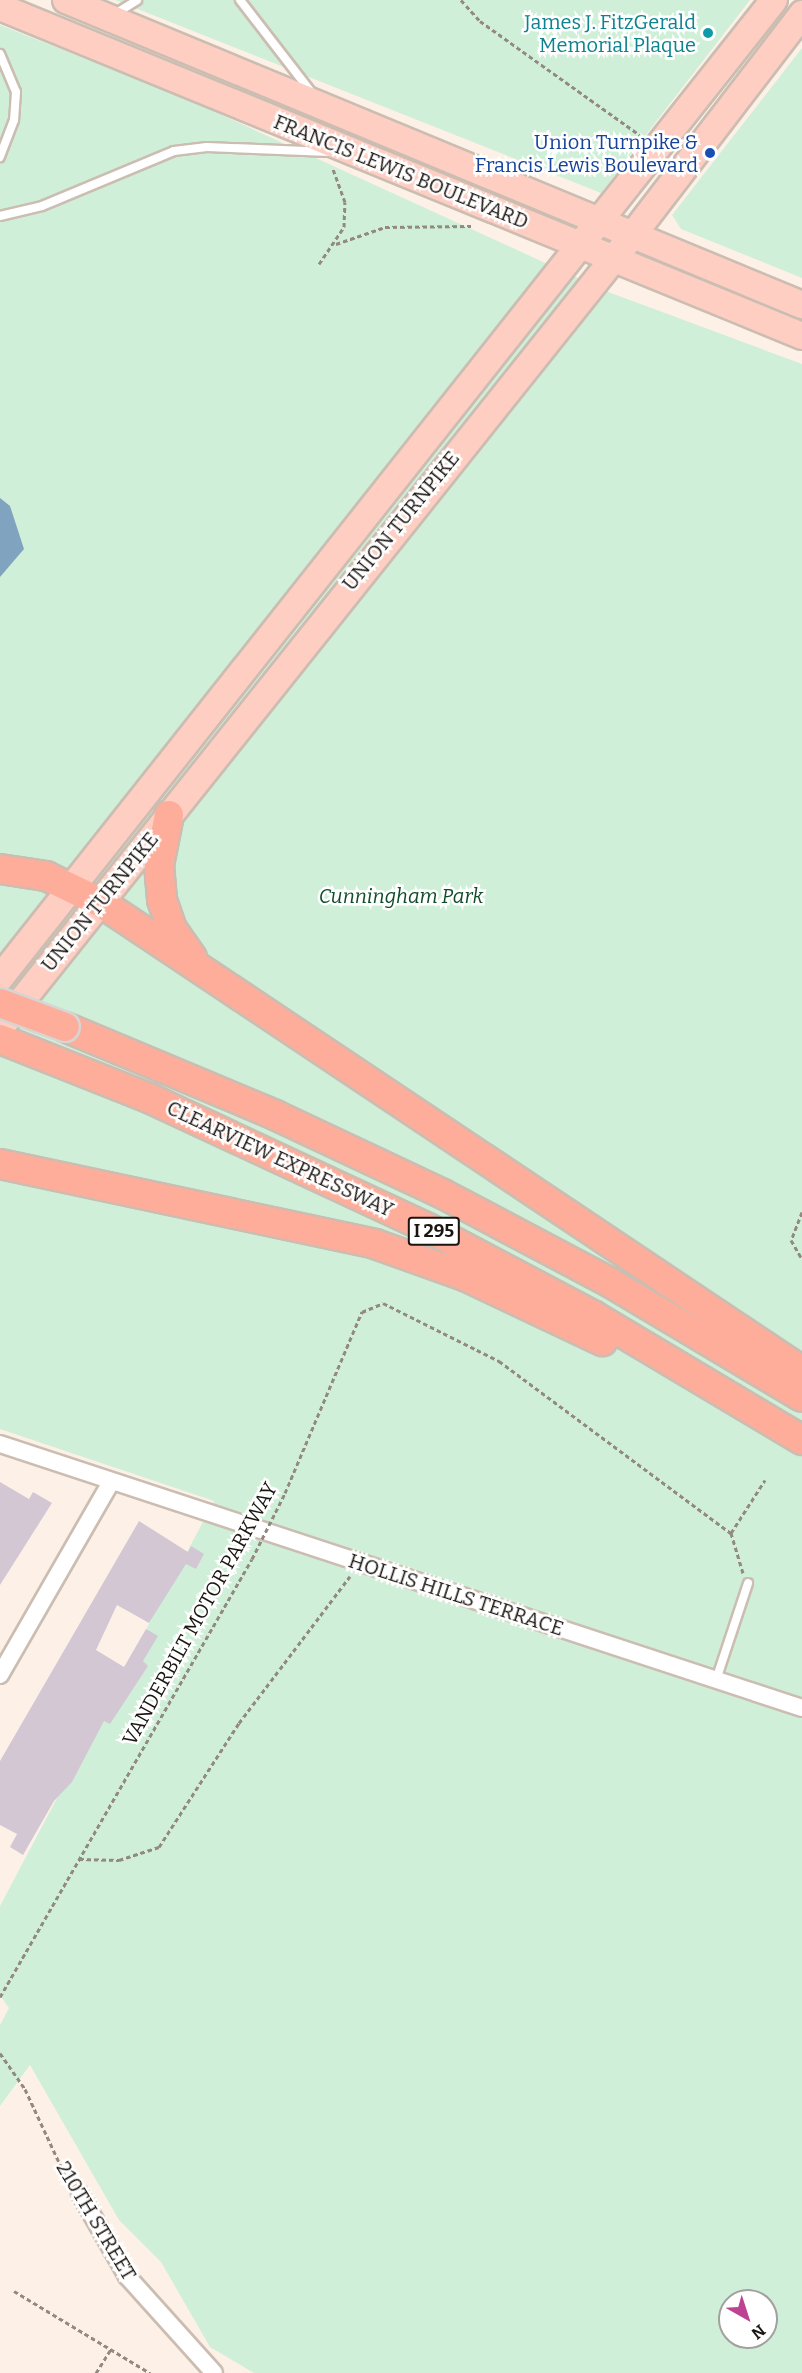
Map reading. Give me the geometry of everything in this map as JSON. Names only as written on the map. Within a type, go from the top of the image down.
[{"type":"highway","points":[[169,815],[159,865],[166,916],[188,953],[215,980]]},
{"type":"highway","points":[[0,869],[46,876],[100,902],[802,1371]]},
{"type":"highway","name":"CLEARVIEW EXPRESSWAY","points":[[0,1003],[65,1027],[275,1115],[443,1194],[611,1283],[802,1397]]},
{"type":"highway","name":"CLEARVIEW EXPRESSWAY","points":[[0,1039],[48,1056],[241,1140],[484,1257],[802,1441]]},
{"type":"highway","points":[[0,1164],[306,1226],[426,1261],[523,1302],[802,1441]]},
{"type":"main road","name":"FRANCIS LEWIS BOULEVARD","points":[[66,0],[322,107],[605,219],[802,305]]},
{"type":"main road","name":"UNION TURNPIKE","points":[[0,978],[605,219],[766,5]]},
{"type":"main road","name":"FRANCIS LEWIS BOULEVARD","points":[[0,7],[802,336]]},
{"type":"main road","name":"UNION TURNPIKE","points":[[0,1028],[635,232],[802,14]]},
{"type":"street","name":"HOLLIS HILLS TERRACE","points":[[0,1444],[802,1708]]},
{"type":"street","points":[[0,1675],[111,1482]]},
{"type":"street","name":"210TH STREET","points":[[80,2194],[127,2276],[214,2373]]},
{"type":"lane","points":[[109,18],[137,0]]},
{"type":"lane","points":[[240,0],[322,107]]},
{"type":"lane","points":[[0,54],[16,92],[14,120],[0,157]]},
{"type":"lane","points":[[0,216],[42,206],[174,152],[242,147],[352,153]]},
{"type":"lane","points":[[716,1680],[748,1583]]},
{"type":"path","points":[[462,0],[480,21],[645,139]]},
{"type":"path","points":[[320,264],[336,244],[345,201],[333,169]]},
{"type":"path","points":[[336,244],[385,227],[471,226]]},
{"type":"path","points":[[802,1212],[791,1235],[793,1251],[802,1259]]},
{"type":"path","name":"VANDERBILT MOTOR PARKWAY","points":[[0,1997],[252,1559],[285,1493],[362,1312],[383,1302],[499,1361],[732,1533]]},
{"type":"path","points":[[748,1583],[732,1533],[765,1480]]},
{"type":"path","points":[[79,1858],[119,1860],[159,1847],[239,1723],[349,1578]]},
{"type":"path","name":"210TH STREET","points":[[0,2053],[25,2088],[69,2184],[80,2194]]},
{"type":"path","points":[[14,2291],[150,2373]]},
{"type":"path","points":[[96,2373],[111,2349]]},
{"type":"green space","points":[[115,0],[750,0],[601,193]]},
{"type":"green space","name":"Cunningham Park","points":[[0,25],[187,99],[611,293],[802,364],[802,2373],[254,2373],[210,2347],[161,2262],[119,2220],[30,2065],[0,2106],[0,2025],[9,2008],[0,1995],[0,1906],[214,1501],[0,1429]]},
{"type":"green space","points":[[802,48],[802,278],[681,229],[672,215]]},
{"type":"water","points":[[0,498],[10,506],[24,549],[0,577]]},
{"type":"building","points":[[0,1482],[29,1499],[33,1492],[52,1503],[0,1585]]},
{"type":"building","points":[[139,1521],[188,1552],[191,1546],[204,1554],[196,1569],[186,1564],[149,1623],[117,1605],[96,1650],[124,1667],[146,1629],[158,1636],[143,1661],[148,1666],[110,1724],[104,1721],[72,1782],[54,1801],[23,1855],[10,1847],[17,1834],[0,1825],[0,1761]]},
{"type":"place","name":"James J. FitzGerald Memorial Plaque","points":[[708,33]]},
{"type":"place","name":"Union Turnpike & Francis Lewis Boulevard","points":[[710,153]]}]
